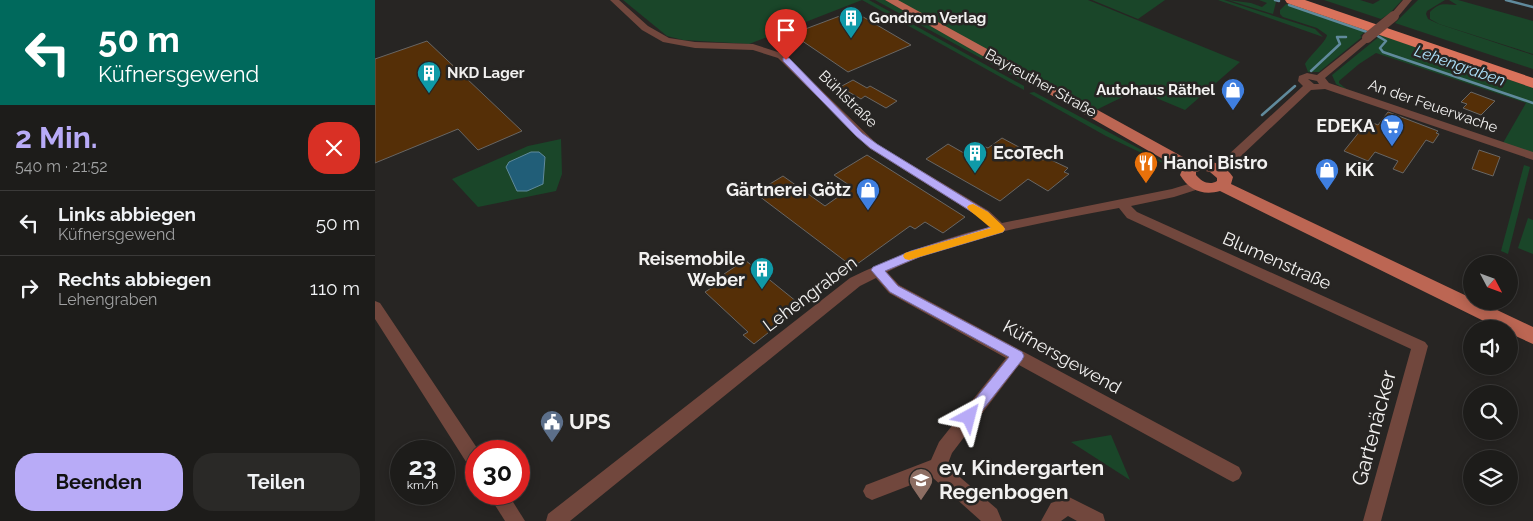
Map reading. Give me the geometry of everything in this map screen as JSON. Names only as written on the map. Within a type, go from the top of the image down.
[{"type":"highway","points":[[1292,0],[1533,83]]},
{"type":"highway","points":[[1313,0],[1533,74]]},
{"type":"main road","name":"Bayreuther Straße","points":[[889,0],[1038,81],[1191,168]]},
{"type":"main road","points":[[1221,178],[1208,188],[1198,185],[1190,179],[1189,175],[1191,168],[1206,166],[1221,178],[1533,336]]},
{"type":"street","name":"Bühlstraße","points":[[613,0],[643,25],[666,40],[681,43],[753,47],[769,50],[781,56],[873,146],[984,214],[1000,229]]},
{"type":"street","points":[[1221,178],[1309,86],[1303,81],[1304,77],[1322,82],[1367,38],[1394,16],[1408,0]]},
{"type":"street","name":"An der Feuerwache","points":[[1322,82],[1533,156]]},
{"type":"street","name":"Lehengraben","points":[[555,521],[849,287],[877,270],[915,254],[1000,229],[1174,193],[1198,185]]},
{"type":"street","name":"Blumenstraße","points":[[1122,204],[1132,215],[1421,346]]},
{"type":"street","name":"Küfnersgewend","points":[[877,270],[894,289],[1233,473]]},
{"type":"street","points":[[375,307],[465,445]]},
{"type":"street","name":"Gartenäcker","points":[[1372,521],[1421,346]]},
{"type":"street","points":[[937,468],[945,448],[1017,356]]},
{"type":"street","points":[[872,491],[929,469],[937,468],[990,516],[993,521]]},
{"type":"street","points":[[505,505],[516,521]]},
{"type":"street","points":[[1050,521],[1058,510],[1069,506],[1096,521]]},
{"type":"green space","points":[[623,0],[862,0],[749,44],[683,40],[667,36]]},
{"type":"green space","points":[[862,0],[869,0],[1024,86],[1024,90]]},
{"type":"green space","points":[[875,0],[885,0],[1032,83],[1028,84]]},
{"type":"green space","points":[[895,0],[1088,0],[1240,62],[1185,110],[1137,90],[1096,110]]},
{"type":"green space","points":[[1092,0],[1165,0],[1138,19]]},
{"type":"green space","points":[[1218,0],[1224,0],[1315,29],[1323,37]]},
{"type":"green space","points":[[1228,0],[1251,3],[1262,7],[1267,3],[1259,0],[1274,0],[1276,2],[1273,14]]},
{"type":"green space","points":[[1324,0],[1360,0],[1373,4],[1380,0],[1402,0],[1390,13],[1381,19]]},
{"type":"green space","points":[[1418,0],[1445,0],[1427,11],[1428,19],[1533,55],[1533,69],[1395,23]]},
{"type":"green space","points":[[1449,0],[1458,0],[1533,21],[1533,54],[1439,24],[1430,19],[1430,12],[1437,6],[1443,4],[1457,5]]},
{"type":"green space","points":[[1286,4],[1367,30],[1360,36],[1362,37],[1319,72],[1308,72],[1305,64],[1327,35],[1317,28],[1283,17],[1280,14],[1280,10]]},
{"type":"green space","points":[[1381,35],[1533,88],[1533,153],[1503,143],[1526,103],[1376,53],[1339,81],[1350,92],[1336,84],[1332,75]]},
{"type":"green space","points":[[1034,92],[1171,167],[1106,136],[1029,93]]},
{"type":"green space","points":[[561,139],[562,174],[556,191],[478,207],[452,179],[528,146]],"holes":[[[545,157],[543,183],[527,191],[517,191],[515,183]]]},
{"type":"green space","points":[[1524,165],[1530,167],[1508,254],[1501,251]]},
{"type":"green space","points":[[1528,218],[1533,220],[1533,254],[1518,248]]},
{"type":"green space","points":[[1111,435],[1130,480],[1071,442]]},
{"type":"water","points":[[531,152],[539,152],[545,157],[543,184],[527,191],[517,191],[506,167],[509,162]]},
{"type":"building","name":"Gondrom Verlag","points":[[853,11],[911,45],[848,72],[792,34]]},
{"type":"building","name":"NKD Lager","points":[[427,41],[522,131],[478,150],[458,129],[375,163],[375,59]]},
{"type":"building","name":"Gondrom Verlag","points":[[853,80],[867,88],[870,86],[897,101],[886,108],[865,96],[861,99],[840,87]]},
{"type":"building","points":[[1471,92],[1495,101],[1481,115],[1463,108],[1467,104],[1461,102]]},
{"type":"building","name":"EDEKA","points":[[1388,112],[1438,131],[1436,133],[1439,134],[1433,143],[1426,140],[1403,173],[1393,169],[1398,161],[1375,152],[1368,161],[1344,151],[1368,121],[1378,125]]},
{"type":"building","points":[[1002,138],[1043,160],[1047,158],[1068,168],[1064,172],[1069,174],[1048,191],[1028,179],[1000,201],[926,159],[948,144],[976,160],[978,149],[983,146],[988,148]]},
{"type":"building","points":[[1479,150],[1500,157],[1493,176],[1472,169]]},
{"type":"building","name":"Gärtnerei Götz","points":[[867,155],[965,217],[943,233],[925,222],[915,229],[910,226],[853,267],[755,193],[783,176],[825,206],[852,187],[834,175]]},
{"type":"building","points":[[745,260],[802,306],[754,344],[743,335],[748,332],[705,292],[728,277],[724,274]]},
{"type":"waterway","points":[[1275,0],[1279,1]]},
{"type":"waterway","points":[[1506,0],[1533,7]]},
{"type":"waterway","points":[[1289,5],[1370,33]]},
{"type":"waterway","name":"Lehengraben","points":[[1376,35],[1386,41],[1380,48],[1383,52],[1533,103]]},
{"type":"waterway","name":"Lehengraben","points":[[1311,71],[1340,44],[1337,37],[1346,37]]},
{"type":"waterway","name":"Lehengraben","points":[[1262,115],[1295,86]]},
{"type":"slow traffic","points":[[909,256],[1000,229],[984,214],[973,207]]},
{"type":"place","name":"Gondrom Verlag","points":[[851,39]]},
{"type":"place","name":"NKD Lager","points":[[429,94]]},
{"type":"place","name":"Autohaus Räthel","points":[[1233,111]]},
{"type":"place","name":"EDEKA","points":[[1392,147]]},
{"type":"place","name":"EcoTech","points":[[975,174]]},
{"type":"place","name":"Hanoi Bistro","points":[[1146,184]]},
{"type":"place","name":"KiK","points":[[1327,191]]},
{"type":"place","name":"Gärtnerei Götz","points":[[868,211]]},
{"type":"place","name":"Reisemobile Weber","points":[[762,290]]},
{"type":"place","name":"UPS","points":[[552,443]]},
{"type":"place","name":"ev. Kindergarten Regenbogen","points":[[921,501]]},
{"type":"route","points":[[786,60],[817,93],[873,146],[984,214],[1000,229],[915,254],[877,270],[894,289],[1017,356],[969,417]]}]
